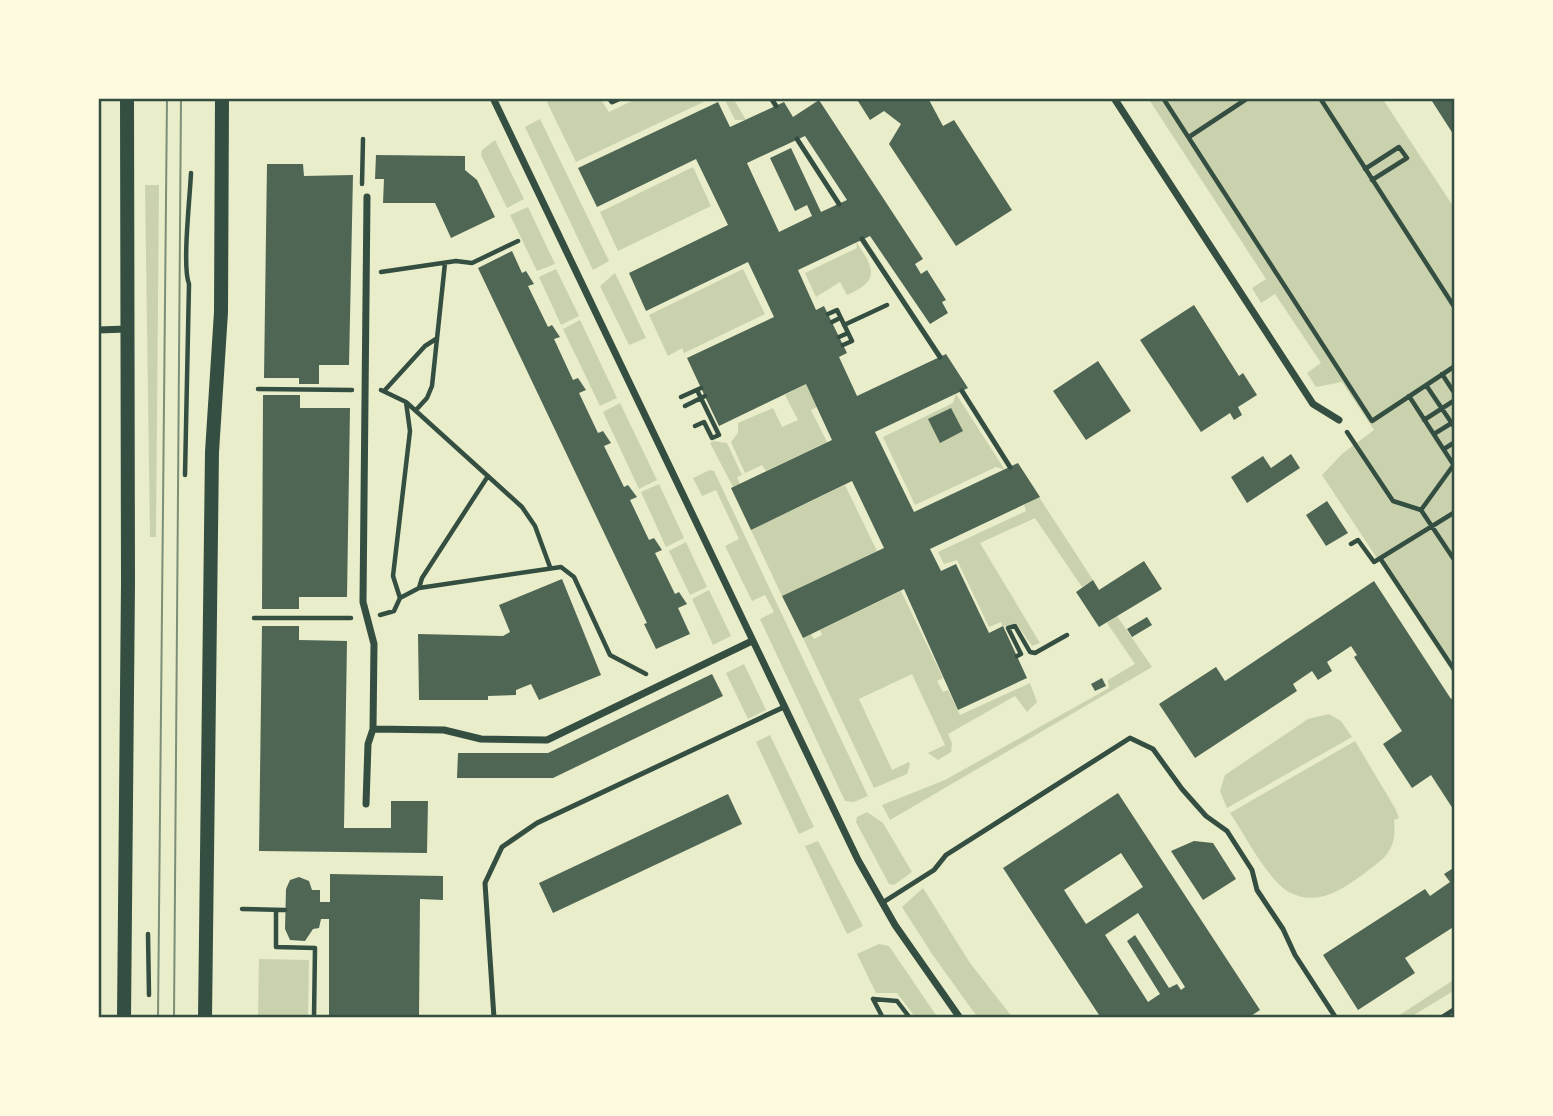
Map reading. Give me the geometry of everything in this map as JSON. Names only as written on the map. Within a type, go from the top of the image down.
[{"type":"main road","points":[[124,1018],[127,98]]},
{"type":"main road","points":[[205,1018],[212,452],[221,312],[222,98]]},
{"type":"street","points":[[493,98],[846,838],[882,903],[960,1018]]},
{"type":"street","points":[[1114,98],[1313,404],[1339,420]]},
{"type":"street","points":[[366,804],[368,744],[373,729],[374,644],[363,603],[367,197]]},
{"type":"street","points":[[98,330],[128,329]]},
{"type":"street","points":[[373,729],[444,730],[481,739],[547,740],[752,641]]},
{"type":"lane","points":[[609,98],[612,102],[621,98]]},
{"type":"lane","points":[[771,98],[776,106]]},
{"type":"lane","points":[[797,139],[839,204]]},
{"type":"lane","points":[[862,239],[940,357]]},
{"type":"lane","points":[[962,391],[1010,467]]},
{"type":"lane","points":[[494,1018],[485,883],[502,847],[537,823],[784,707]]},
{"type":"lane","points":[[882,903],[934,870],[946,855],[1130,738],[1153,749],[1206,816],[1227,831],[1252,870],[1257,890],[1336,1018]]},
{"type":"lane","points":[[1441,1018],[1455,1009]]},
{"type":"path","points":[[1163,98],[1372,421],[1455,366]]},
{"type":"path","points":[[1189,137],[1248,98]]},
{"type":"path","points":[[1320,98],[1455,307]]},
{"type":"path","points":[[362,177],[363,139]]},
{"type":"path","points":[[1365,169],[1399,147],[1406,158],[1372,180]]},
{"type":"path","points":[[185,475],[189,284],[186,276],[191,173]]},
{"type":"path","points":[[385,272],[445,263],[472,263],[518,241]]},
{"type":"path","points":[[416,411],[427,398],[432,386],[445,263]]},
{"type":"path","points":[[828,314],[836,310],[852,341],[843,345]]},
{"type":"path","points":[[844,326],[871,313]]},
{"type":"path","points":[[832,322],[840,318]]},
{"type":"path","points":[[839,337],[848,333]]},
{"type":"path","points":[[437,339],[425,346],[385,390],[406,402],[522,507],[535,526],[550,567]]},
{"type":"path","points":[[1442,374],[1455,394]]},
{"type":"path","points":[[1426,385],[1454,424],[1434,434]]},
{"type":"path","points":[[257,389],[333,390]]},
{"type":"path","points":[[681,397],[699,389],[719,435],[712,438],[704,422],[695,426]]},
{"type":"path","points":[[1409,396],[1454,463],[1421,510]]},
{"type":"path","points":[[685,406],[703,397]]},
{"type":"path","points":[[1424,420],[1455,400]]},
{"type":"path","points":[[400,598],[393,576],[410,431],[406,402]]},
{"type":"path","points":[[1339,420],[1393,501],[1421,510],[1455,561]]},
{"type":"path","points":[[1444,449],[1455,442]]},
{"type":"path","points":[[419,588],[422,578],[488,476]]},
{"type":"path","points":[[1351,544],[1358,540],[1374,562],[1455,512]]},
{"type":"path","points":[[1380,558],[1455,671]]},
{"type":"path","points":[[394,611],[400,598],[419,588],[561,567],[574,578],[610,655],[661,685]]},
{"type":"path","points":[[254,618],[367,618]]},
{"type":"path","points":[[1017,656],[1021,654],[1008,628],[1015,626],[1030,652],[1035,653],[1067,635]]},
{"type":"path","points":[[242,909],[285,909]]},
{"type":"path","points":[[276,910],[276,947],[315,948],[314,1018]]},
{"type":"path","points":[[148,934],[149,995]]},
{"type":"path","points":[[883,1018],[873,999],[897,1001],[910,1018]]},
{"type":"green space","points":[[545,98],[600,98],[609,112],[638,98],[712,98],[576,162]]},
{"type":"green space","points":[[724,98],[733,98],[746,120],[735,120]]},
{"type":"green space","points":[[1148,98],[1382,98],[1455,209],[1455,676],[1322,475],[1343,453],[1374,430],[1342,382],[1316,387],[1307,373],[1321,363],[1275,294],[1261,303],[1252,288],[1266,279]]},
{"type":"green space","points":[[540,119],[609,261],[593,270],[525,127]]},
{"type":"green space","points":[[495,140],[524,199],[507,208],[481,155],[482,150]]},
{"type":"green space","points":[[693,167],[711,206],[618,251],[600,212]]},
{"type":"green space","points":[[145,185],[159,185],[156,537],[150,537]]},
{"type":"green space","points":[[528,207],[555,264],[537,271],[510,215]]},
{"type":"green space","points":[[856,242],[870,266],[870,278],[847,295],[840,282],[816,297],[805,273],[857,248]]},
{"type":"green space","points":[[556,269],[579,316],[561,325],[539,277]]},
{"type":"green space","points":[[743,269],[765,314],[684,353],[682,348],[668,356],[649,315]]},
{"type":"green space","points":[[615,273],[646,338],[629,345],[600,286]]},
{"type":"green space","points":[[580,320],[617,398],[600,406],[563,329]]},
{"type":"green space","points":[[806,384],[817,407],[811,410],[827,442],[766,471],[762,465],[745,473],[731,442],[738,433],[738,423],[773,408],[782,427],[798,420],[785,395]]},
{"type":"green space","points":[[956,394],[1005,470],[996,467],[915,505],[883,437],[953,403]]},
{"type":"green space","points":[[620,403],[657,480],[639,489],[603,412]]},
{"type":"green space","points":[[710,443],[727,443],[742,475],[737,477],[740,484],[733,487]]},
{"type":"green space","points":[[710,470],[714,471],[868,796],[854,802],[845,801],[760,619],[774,612],[765,595],[752,601],[725,546],[739,539],[716,490],[702,496],[693,478]]},
{"type":"green space","points":[[659,484],[684,538],[666,547],[641,492]]},
{"type":"green space","points":[[845,485],[877,551],[782,596],[751,530]]},
{"type":"green space","points":[[1039,497],[1093,580],[1082,587],[1035,518],[980,543],[1040,643],[1032,646],[1016,623],[1003,627],[1001,622],[989,627],[957,560],[944,564],[938,552],[1026,511],[1024,505]]},
{"type":"green space","points":[[686,542],[707,587],[690,595],[669,551]]},
{"type":"green space","points":[[709,590],[731,636],[713,645],[692,599]]},
{"type":"green space","points":[[901,591],[943,678],[937,681],[943,692],[948,690],[960,715],[1030,683],[1037,702],[1027,712],[1015,696],[948,734],[952,743],[951,752],[938,760],[928,753],[945,745],[912,674],[859,699],[892,770],[909,762],[910,764],[907,774],[874,788],[803,638],[811,634],[814,639],[822,635],[820,630]]},
{"type":"green space","points":[[1117,616],[1152,667],[890,820],[882,805],[945,780],[1109,688],[1108,680],[1135,664],[1107,623]]},
{"type":"green space","points":[[744,664],[766,710],[748,719],[726,673]]},
{"type":"green space","points":[[1329,714],[1341,721],[1352,737],[1227,808],[1220,791],[1225,775],[1308,719]]},
{"type":"green space","points":[[770,735],[814,827],[799,834],[756,742]]},
{"type":"green space","points":[[1355,741],[1399,818],[1394,820],[1392,844],[1381,860],[1338,891],[1319,897],[1298,896],[1287,891],[1271,876],[1230,813]]},
{"type":"green space","points":[[867,812],[883,823],[912,872],[894,885],[889,884],[856,822],[857,817]]},
{"type":"green space","points":[[818,841],[863,926],[847,934],[805,846]]},
{"type":"green space","points":[[923,888],[970,963],[1013,1018],[978,1018],[932,954],[902,907]]},
{"type":"green space","points":[[879,944],[889,946],[938,1018],[916,1018],[897,993],[876,993],[857,954]]},
{"type":"green space","points":[[259,959],[309,960],[308,1018],[258,1018]]},
{"type":"green space","points":[[1455,979],[1455,990],[1409,1018],[1395,1018]]},
{"type":"building","points":[[856,98],[928,98],[943,126],[954,120],[1012,210],[956,246],[889,144],[901,124],[884,111],[870,120]]},
{"type":"building","points":[[1430,98],[1455,98],[1455,137]]},
{"type":"building","points":[[819,100],[923,259],[915,264],[921,274],[927,270],[946,300],[942,302],[948,313],[930,324],[870,236],[798,270],[816,310],[824,306],[847,353],[839,357],[857,396],[946,354],[968,388],[875,432],[914,512],[1018,463],[1040,497],[930,549],[941,571],[956,564],[989,633],[1003,626],[1027,678],[958,710],[904,589],[803,638],[782,596],[884,548],[852,481],[751,530],[731,488],[832,440],[806,384],[719,426],[701,388],[687,358],[774,317],[748,262],[646,311],[629,273],[728,225],[696,159],[597,207],[578,168],[718,102],[730,127],[784,102],[793,117]],"holes":[[[805,136],[847,200],[821,212],[791,148],[770,158],[795,211],[807,205],[812,216],[779,232],[747,163]]]},
{"type":"building","points":[[376,155],[465,156],[465,170],[477,180],[495,217],[451,238],[435,203],[383,203],[384,179],[375,179]]},
{"type":"building","points":[[267,164],[303,164],[304,176],[353,175],[349,365],[319,365],[319,384],[299,384],[299,378],[264,378]]},
{"type":"building","points":[[512,251],[522,273],[526,271],[534,284],[528,286],[548,327],[552,325],[560,337],[554,339],[573,380],[578,378],[586,390],[579,393],[598,433],[603,431],[611,443],[604,446],[624,487],[628,485],[637,497],[630,500],[649,540],[654,538],[662,550],[655,553],[675,594],[679,592],[687,604],[678,608],[690,634],[656,649],[644,624],[647,623],[478,268]]},
{"type":"building","points":[[1194,305],[1239,376],[1243,373],[1257,395],[1238,407],[1242,415],[1234,420],[1230,413],[1201,432],[1140,340]]},
{"type":"building","points":[[1098,361],[1131,411],[1086,440],[1053,391]]},
{"type":"building","points":[[263,395],[300,395],[300,408],[350,408],[347,597],[299,597],[299,609],[262,609]]},
{"type":"building","points":[[951,408],[963,431],[940,443],[928,419]]},
{"type":"building","points":[[1291,454],[1300,468],[1247,503],[1231,477],[1263,456],[1271,468]]},
{"type":"building","points":[[1327,501],[1348,533],[1326,546],[1306,515]]},
{"type":"building","points":[[1144,561],[1162,589],[1099,627],[1076,592],[1093,580],[1099,590]]},
{"type":"building","points":[[562,579],[601,675],[539,700],[531,684],[516,690],[516,695],[488,696],[488,700],[419,700],[418,634],[503,636],[510,632],[499,605]]},
{"type":"building","points":[[1374,581],[1451,699],[1455,696],[1455,812],[1431,775],[1412,788],[1383,744],[1402,731],[1354,657],[1357,655],[1351,646],[1327,662],[1332,671],[1318,680],[1312,671],[1293,684],[1297,691],[1195,758],[1159,704],[1216,667],[1225,681]]},
{"type":"building","points":[[1147,617],[1152,625],[1132,637],[1127,629]]},
{"type":"building","points":[[262,626],[299,626],[299,640],[347,641],[344,828],[391,828],[391,801],[428,801],[427,853],[259,851]]},
{"type":"building","points":[[712,674],[723,696],[553,778],[457,778],[458,753],[548,753]]},
{"type":"building","points":[[1102,678],[1106,686],[1095,691],[1091,684]]},
{"type":"building","points":[[1118,793],[1260,1010],[1248,1018],[1101,1018],[1003,868]],"holes":[[[1121,853],[1143,887],[1086,924],[1064,890]],[[1138,913],[1185,987],[1181,990],[1177,984],[1169,988],[1135,935],[1127,941],[1160,994],[1148,1002],[1105,935]]]},
{"type":"building","points":[[728,794],[742,824],[553,913],[539,883]]},
{"type":"building","points":[[1194,841],[1213,843],[1236,879],[1203,900],[1171,851]]},
{"type":"building","points":[[1455,867],[1455,926],[1405,958],[1415,973],[1358,1010],[1323,955],[1425,889],[1430,896],[1450,882],[1444,874]]},
{"type":"building","points":[[330,874],[443,876],[443,900],[420,899],[419,1018],[329,1018],[329,919],[321,919],[319,928],[313,929],[305,941],[290,940],[285,929],[286,889],[290,880],[299,877],[309,881],[312,890],[320,890],[320,902],[330,902]]},
{"type":"tram line","points":[[158,1018],[167,98]]},
{"type":"tram line","points":[[174,1018],[181,98]]}]
